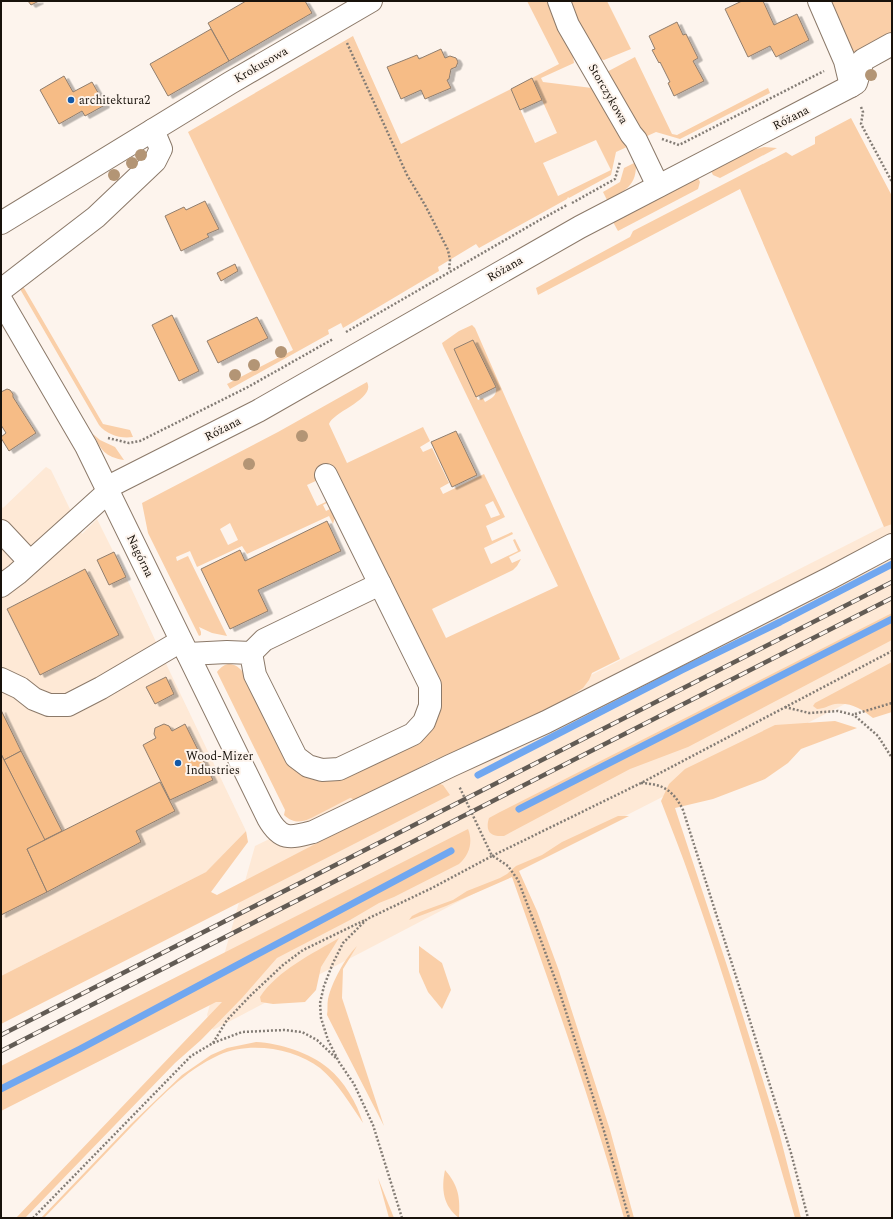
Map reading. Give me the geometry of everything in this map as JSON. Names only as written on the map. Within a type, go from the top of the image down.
[{"type":"street","name":"Krokusowa","points":[[1,223],[230,83],[371,1]]},
{"type":"street","name":"Storczykowa","points":[[559,1],[568,25],[631,134],[636,140],[658,186]]},
{"type":"street","points":[[819,1],[845,60],[851,86],[856,83],[863,60],[892,44]]},
{"type":"street","name":"Różana","points":[[1,586],[30,562],[107,490],[258,410],[550,244],[851,86]]},
{"type":"street","points":[[1,290],[96,217],[154,161],[161,149],[153,130]]},
{"type":"street","name":"Nagórna","points":[[1,300],[82,438],[274,829],[283,835],[296,836],[313,832],[450,766]]},
{"type":"street","points":[[251,653],[255,675],[258,682],[296,757],[308,766],[322,770],[339,769],[412,734],[424,722],[430,706],[430,685],[326,475]]},
{"type":"street","points":[[1,531],[30,562]]},
{"type":"street","points":[[450,766],[546,722],[892,545]]},
{"type":"street","points":[[1,679],[20,688],[34,699],[49,705],[68,705],[185,648],[251,653],[264,640],[380,584]]},
{"type":"path","points":[[337,21],[407,175],[425,205],[448,250],[450,260],[449,272],[462,295]]},
{"type":"path","points":[[660,139],[679,145],[845,60]]},
{"type":"path","points":[[862,118],[861,124],[892,182]]},
{"type":"path","points":[[340,335],[538,221],[615,179],[620,160]]},
{"type":"path","points":[[104,436],[121,442],[135,443],[140,441],[243,389],[333,339]]},
{"type":"path","points":[[213,1043],[227,1020],[251,995],[283,965],[303,950],[432,888],[492,856],[641,783],[892,651]]},
{"type":"path","points":[[854,715],[892,703]]},
{"type":"path","points":[[785,707],[809,713],[838,711],[854,715],[878,736],[892,758]]},
{"type":"path","points":[[450,766],[492,856],[508,866],[518,880],[558,987],[599,1116],[629,1218]]},
{"type":"path","points":[[641,783],[651,783],[662,786],[671,791],[679,801],[683,810],[791,1153],[808,1218]]},
{"type":"path","points":[[339,1062],[328,1040],[321,1018],[320,1003],[324,986],[343,943],[367,919]]},
{"type":"path","points":[[33,1218],[191,1056],[213,1043],[242,1032],[284,1030],[302,1032],[317,1040],[329,1050],[354,1084],[373,1125],[402,1218]]},
{"type":"shaded area","points":[[527,1],[550,1],[572,50],[574,63],[541,78],[543,82],[592,88],[630,143],[629,146],[616,152],[611,175],[569,198],[568,197],[567,199],[479,248],[476,244],[438,267],[439,271],[343,328],[341,323],[328,330],[329,334],[230,389],[227,384],[293,350],[188,132],[353,36],[401,144],[511,89],[535,143],[557,133],[532,78],[559,64]],"holes":[[[596,140],[611,170],[558,196],[543,163]]]},
{"type":"shaded area","points":[[565,1],[607,1],[631,49],[604,60],[592,57]]},
{"type":"shaded area","points":[[826,1],[892,1],[892,34],[859,58],[848,51]]},
{"type":"shaded area","points":[[635,57],[672,134],[677,135],[768,88],[770,93],[680,139],[656,132],[645,137],[603,74]]},
{"type":"shaded area","points":[[851,118],[892,196],[892,524],[884,527],[740,189],[538,295],[536,288],[630,237],[633,231],[786,152],[792,156],[815,144],[815,137]]},
{"type":"shaded area","points":[[764,147],[777,148],[720,178],[713,175],[711,171],[749,151]]},
{"type":"shaded area","points":[[636,162],[635,176],[629,186],[620,194],[607,200],[603,192],[620,182],[624,168]]},
{"type":"shaded area","points":[[698,178],[700,182],[698,189],[618,231],[613,222]]},
{"type":"shaded area","points":[[24,288],[103,424],[130,430],[133,437],[114,436],[99,425],[20,289]]},
{"type":"shaded area","points":[[472,325],[475,328],[620,659],[592,673],[583,688],[541,716],[455,753],[433,760],[357,802],[350,798],[312,818],[302,821],[293,821],[284,815],[285,810],[217,672],[224,665],[232,664],[245,674],[260,700],[279,742],[285,752],[300,767],[308,772],[318,775],[338,776],[358,770],[380,758],[396,752],[411,744],[422,735],[430,723],[436,709],[437,702],[436,689],[431,671],[332,468],[318,474],[320,479],[307,485],[317,506],[330,500],[331,501],[323,505],[326,511],[334,507],[336,513],[333,524],[329,516],[247,554],[242,546],[197,567],[190,551],[176,557],[177,561],[188,556],[227,636],[212,633],[199,627],[201,635],[199,636],[148,533],[142,503],[278,432],[367,382],[368,388],[366,394],[338,414],[329,424],[347,463],[423,427],[430,441],[420,447],[423,452],[432,448],[449,483],[440,488],[443,494],[484,474],[505,517],[486,526],[492,541],[512,532],[513,534],[484,548],[491,564],[518,551],[513,540],[515,539],[521,551],[509,557],[512,563],[521,559],[513,570],[432,609],[446,638],[558,586],[443,346],[442,343],[459,331]],"holes":[[[473,340],[496,387],[495,395],[485,402],[483,398],[478,400],[454,349]],[[493,501],[500,515],[491,518],[485,505]],[[230,523],[238,540],[228,545],[220,529]]]},
{"type":"shaded area","points":[[93,434],[100,440],[115,447],[124,460],[112,457],[104,452]]},
{"type":"shaded area","name":"Wood-Mizer Industries","points":[[46,467],[51,470],[82,534],[97,519],[246,831],[206,872],[1,976],[1,506],[3,508]]},
{"type":"shaded area","points":[[892,522],[892,680],[523,868],[213,1030],[207,1015],[255,846],[300,824],[370,785],[469,737]]},
{"type":"shaded area","points":[[892,613],[892,640],[688,747],[630,769],[504,836],[492,834],[488,830],[489,818],[500,812]]},
{"type":"shaded area","points":[[892,662],[892,712],[873,718],[860,709],[846,704],[835,704],[817,709],[813,706],[815,703]]},
{"type":"shaded area","points":[[835,721],[857,728],[801,749],[788,763],[765,779],[713,799],[675,808],[731,978],[779,1132],[801,1218],[795,1218],[733,1006],[688,871],[661,801],[669,784],[685,769],[775,725]]},
{"type":"shaded area","points":[[437,783],[443,785],[450,795],[1,1024],[1,976],[206,872],[246,831],[248,842],[211,892],[217,895],[425,787]]},
{"type":"shaded area","points":[[618,816],[629,816],[519,871],[537,911],[559,971],[610,1130],[634,1218],[624,1218],[585,1089],[512,877],[446,906],[409,920],[412,916],[420,912],[453,900],[467,891],[500,878],[516,866],[542,855],[562,842]]},
{"type":"shaded area","points":[[468,829],[470,834],[470,848],[466,856],[459,864],[379,903],[277,958],[242,998],[201,1040],[175,1063],[25,1218],[16,1218],[222,1002],[216,1002],[1,1111],[1,1066]]},
{"type":"shaded area","points":[[339,938],[321,967],[316,990],[305,1002],[273,1004],[261,1002],[260,997],[267,987],[276,979],[296,963]]},
{"type":"shaded area","points":[[357,946],[343,969],[342,998],[384,1126],[327,1015],[328,999],[336,978],[352,951]]},
{"type":"shaded area","points":[[419,946],[442,963],[451,990],[442,1009],[428,992],[419,972]]},
{"type":"shaded area","points":[[256,1042],[275,1044],[304,1053],[328,1068],[345,1086],[363,1123],[332,1080],[320,1068],[309,1061],[285,1051],[271,1049],[244,1048],[231,1051],[219,1055],[194,1069],[172,1086],[44,1218],[41,1218],[131,1124],[182,1075],[211,1055],[227,1048]]},
{"type":"shaded area","points":[[445,1170],[453,1181],[458,1192],[459,1218],[446,1203],[444,1197],[443,1184]]},
{"type":"shaded area","points":[[378,1178],[394,1218],[389,1218]]},
{"type":"building","points":[[28,1],[39,1],[31,5]]},
{"type":"building","points":[[246,1],[305,1],[312,13],[229,61],[208,23]]},
{"type":"building","points":[[742,1],[763,1],[774,25],[797,14],[809,40],[776,57],[770,46],[748,57],[725,9]]},
{"type":"building","points":[[677,22],[683,35],[686,34],[698,58],[693,61],[704,81],[674,96],[668,83],[670,82],[652,50],[655,49],[649,36]]},
{"type":"building","points":[[211,29],[229,61],[168,96],[150,64]]},
{"type":"building","points":[[441,49],[445,58],[450,56],[456,58],[458,62],[456,67],[451,69],[449,79],[447,80],[451,88],[425,99],[421,90],[401,99],[387,67],[417,55],[419,59]]},
{"type":"building","points":[[64,76],[73,92],[92,82],[105,105],[85,116],[82,111],[59,124],[40,90]]},
{"type":"building","points":[[532,78],[542,100],[520,110],[511,89]]},
{"type":"building","points":[[205,201],[219,229],[207,234],[209,237],[181,251],[165,216],[184,207],[186,210]]},
{"type":"building","points":[[235,264],[238,271],[221,281],[217,273]]},
{"type":"building","points":[[172,315],[199,371],[179,381],[152,325]]},
{"type":"building","points":[[257,317],[268,338],[218,363],[207,341]]},
{"type":"building","points":[[473,340],[496,387],[476,397],[454,349]]},
{"type":"building","points":[[7,389],[13,394],[13,397],[36,433],[9,451],[1,438],[6,433],[1,425],[1,392]]},
{"type":"building","points":[[456,431],[477,475],[452,487],[431,442]]},
{"type":"building","points":[[327,521],[341,551],[258,590],[268,611],[230,629],[201,569],[240,550],[245,561]]},
{"type":"building","points":[[114,552],[126,577],[109,585],[97,560]]},
{"type":"building","points":[[85,569],[119,635],[40,675],[7,609]]},
{"type":"building","points":[[166,677],[174,694],[155,704],[146,687]]},
{"type":"building","points":[[1,710],[21,751],[4,760],[1,754]]},
{"type":"building","name":"Wood-Mizer Industries","points":[[164,724],[169,726],[172,731],[185,724],[213,780],[170,800],[143,745],[156,738],[154,734],[155,728]]},
{"type":"building","points":[[21,751],[62,831],[44,840],[4,760]]},
{"type":"building","points":[[1,754],[45,840],[27,849],[47,892],[1,915]]},
{"type":"building","points":[[160,782],[175,811],[136,831],[141,842],[47,892],[27,849]]},
{"type":"waterway","points":[[478,775],[892,564]]},
{"type":"waterway","points":[[519,809],[892,619]]},
{"type":"waterway","points":[[1,1089],[80,1049],[451,851]]},
{"type":"railway","points":[[1,1035],[892,582]]},
{"type":"railway","points":[[1,1051],[892,598]]},
{"type":"place","name":"architektura2","points":[[71,100]]},
{"type":"place","name":"Wood-Mizer Industries","points":[[178,763]]}]
